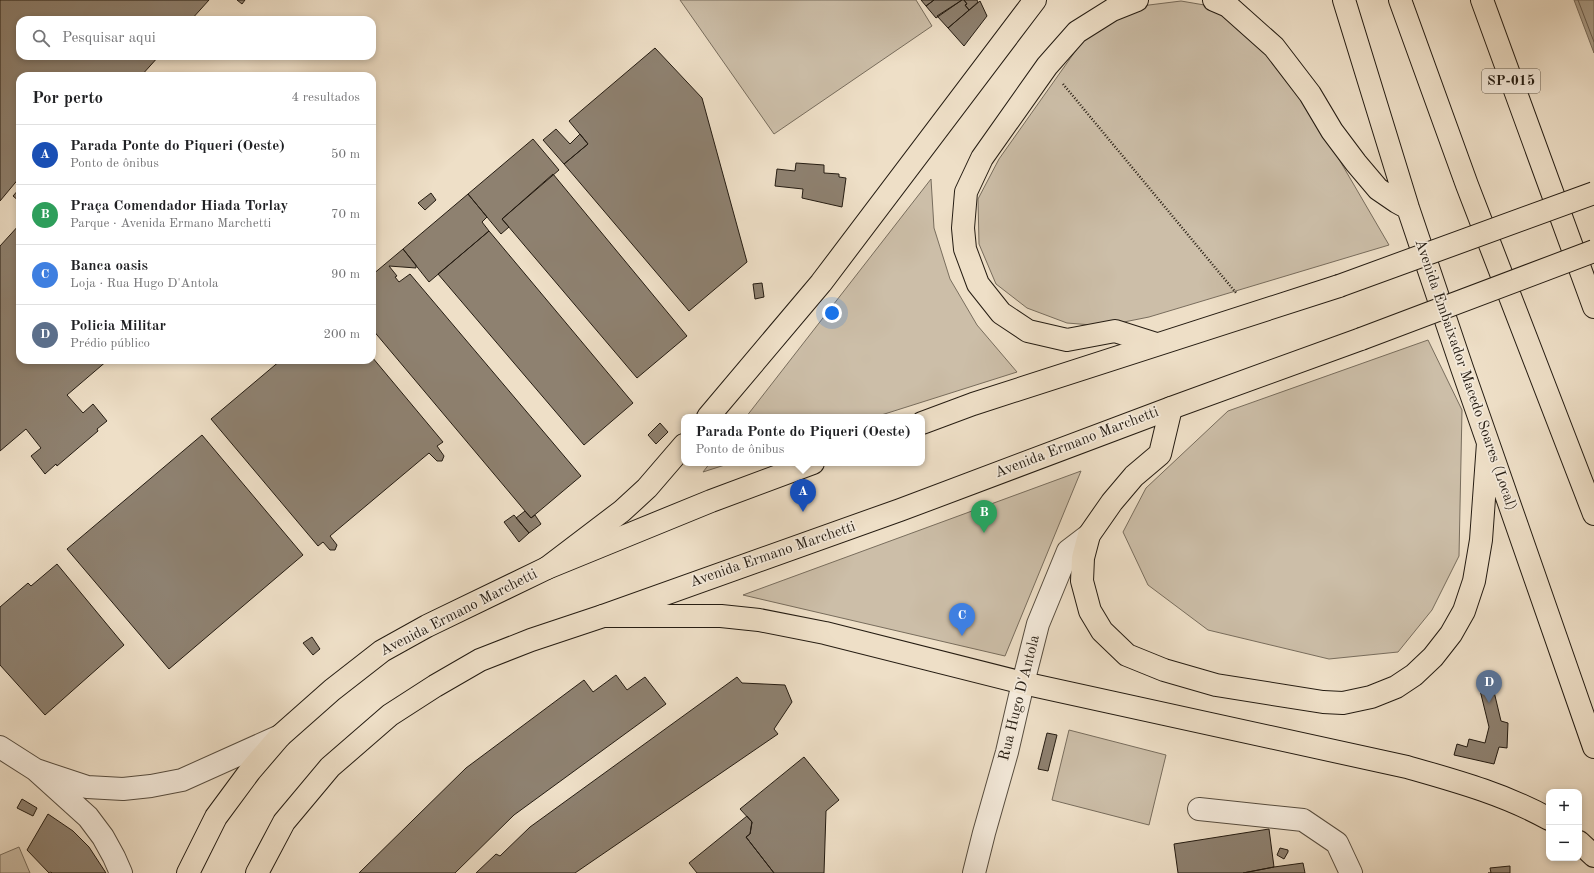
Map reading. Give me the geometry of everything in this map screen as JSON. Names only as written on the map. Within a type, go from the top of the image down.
[{"type":"main road","points":[[711,414],[821,283],[1035,0]]},
{"type":"main road","points":[[1137,0],[1112,10],[1077,32],[1047,66],[982,158],[966,192],[963,228],[966,249],[978,284],[1001,313],[1028,331],[1067,340],[1115,331],[1156,344]]},
{"type":"main road","points":[[1214,0],[1228,6],[1274,47],[1310,94],[1332,131],[1378,189],[1408,208]]},
{"type":"main road","name":"Avenida Embaixador Macedo Soares (Local)","points":[[1344,0],[1408,208],[1594,747]]},
{"type":"main road","points":[[1400,0],[1467,185],[1594,514]]},
{"type":"main road","name":"SP-015","points":[[1482,0],[1594,307]]},
{"type":"main road","points":[[925,421],[1156,344],[1339,286],[1594,193]]},
{"type":"main road","name":"Avenida Ermano Marchetti","points":[[257,873],[284,822],[330,767],[390,716],[435,686],[480,660],[531,640],[603,616],[900,510],[1594,251]]},
{"type":"main road","points":[[1171,408],[1160,454],[1130,481],[1112,502],[1089,535],[1083,558],[1082,581],[1090,611],[1102,631],[1127,654],[1164,670],[1216,685],[1323,702],[1343,703],[1372,697],[1396,687],[1414,675],[1433,657],[1451,634],[1464,611],[1474,581],[1481,540],[1488,443]]},
{"type":"main road","points":[[547,568],[622,511],[647,488],[681,448]]},
{"type":"main road","name":"Avenida Ermano Marchetti","points":[[188,873],[216,818],[250,771],[280,736],[332,690],[382,651],[428,626],[547,568],[711,501],[804,466]]},
{"type":"main road","points":[[603,616],[722,616],[759,620],[825,633],[1023,683],[1407,767],[1505,797],[1546,818]]},
{"type":"main road","points":[[1582,845],[1594,856]]},
{"type":"street","name":"Rua Hugo D'Antola","points":[[974,873],[1007,752],[1038,624],[1068,551],[1089,535]]},
{"type":"street","points":[[36,770],[87,787],[123,789],[151,786],[182,780],[280,736]]},
{"type":"street","points":[[0,747],[36,770],[88,817],[103,837],[114,856],[121,873]]},
{"type":"street","points":[[1199,809],[1303,820],[1337,843],[1351,873]]},
{"type":"path","points":[[1047,66],[1254,314]]},
{"type":"shaded area","points":[[680,0],[916,0],[932,26],[774,134]]},
{"type":"shaded area","points":[[1181,1],[1216,7],[1284,65],[1389,245],[1149,317],[1104,326],[1067,323],[1027,308],[996,284],[979,244],[978,199],[999,159],[1091,29],[1141,6]]},
{"type":"shaded area","points":[[931,179],[934,228],[950,279],[977,325],[1017,372],[884,414],[748,414]]},
{"type":"shaded area","points":[[1428,340],[1462,410],[1459,556],[1432,610],[1398,652],[1329,659],[1208,630],[1148,585],[1123,532],[1146,488],[1228,411]]},
{"type":"shaded area","points":[[708,466],[722,466],[703,472]]},
{"type":"shaded area","points":[[1081,471],[1005,656],[743,595]]},
{"type":"shaded area","points":[[1069,730],[1166,755],[1149,825],[1052,800]]},
{"type":"shaded area","points":[[19,847],[30,873],[0,873],[0,855]]},
{"type":"water","points":[[1574,0],[1594,0],[1594,53]]},
{"type":"building","points":[[0,0],[209,0],[195,16],[16,16],[16,60],[155,60],[145,72],[16,72],[16,182],[0,201]]},
{"type":"building","points":[[237,0],[245,0],[242,4]]},
{"type":"building","points":[[921,0],[934,0],[926,6]]},
{"type":"building","points":[[934,0],[962,0],[936,18],[926,6]]},
{"type":"building","points":[[964,0],[967,4],[965,5],[969,10],[948,28],[937,16]]},
{"type":"building","points":[[964,0],[977,0],[978,2],[969,10],[965,5],[967,4]]},
{"type":"building","points":[[980,1],[987,16],[964,46],[948,28]]},
{"type":"building","points":[[655,48],[702,98],[747,262],[689,311],[564,164],[588,144],[569,121]]},
{"type":"building","points":[[556,129],[570,144],[580,134],[588,144],[564,164],[543,140]]},
{"type":"building","points":[[533,139],[559,170],[502,219],[509,227],[501,234],[468,194]]},
{"type":"building","points":[[796,163],[824,165],[824,173],[839,174],[839,177],[846,178],[842,207],[802,198],[803,189],[775,186],[777,169],[795,171]]},
{"type":"building","points":[[553,174],[687,336],[637,378],[502,219]]},
{"type":"building","points":[[431,193],[436,200],[425,210],[418,203]]},
{"type":"building","points":[[468,194],[487,217],[482,222],[489,231],[429,282],[403,249]]},
{"type":"building","points":[[16,228],[16,364],[103,364],[67,395],[83,413],[93,404],[107,421],[97,429],[98,431],[57,466],[56,464],[45,474],[31,456],[41,448],[26,429],[0,451],[0,246]]},
{"type":"building","points":[[489,231],[633,403],[584,445],[438,274]]},
{"type":"building","points":[[403,249],[416,265],[416,268],[389,266],[397,276],[395,277],[399,282],[410,274],[581,476],[531,518],[376,334],[376,272]]},
{"type":"building","points":[[762,283],[764,297],[755,299],[753,284]]},
{"type":"building","points":[[376,362],[443,442],[437,446],[444,456],[442,461],[437,461],[429,453],[330,536],[337,545],[335,550],[330,550],[323,542],[318,546],[211,419],[276,364],[376,364]]},
{"type":"building","points":[[660,423],[668,432],[656,444],[648,435]]},
{"type":"building","points":[[202,435],[303,555],[169,669],[67,549]]},
{"type":"building","points":[[525,511],[531,518],[535,515],[541,524],[529,533],[516,518]]},
{"type":"building","points":[[514,515],[529,533],[519,542],[504,522]]},
{"type":"building","points":[[57,564],[124,645],[45,715],[0,665],[0,607],[28,583],[31,586]]},
{"type":"building","points":[[312,637],[320,649],[313,655],[303,643]]},
{"type":"building","points":[[616,675],[627,690],[645,677],[666,704],[514,815],[455,873],[359,873],[466,768],[584,680],[593,692]]},
{"type":"building","points":[[737,677],[742,683],[785,685],[792,702],[774,729],[778,734],[575,873],[476,873],[496,854],[500,856],[530,827]]},
{"type":"building","points":[[1491,679],[1501,721],[1508,723],[1507,748],[1499,747],[1494,764],[1454,755],[1457,744],[1467,747],[1469,739],[1485,743],[1489,727],[1478,682]]},
{"type":"building","points":[[1047,733],[1057,735],[1048,771],[1038,769]]},
{"type":"building","points":[[804,757],[839,800],[826,811],[824,873],[774,873],[746,837],[750,834],[752,822],[740,809]]},
{"type":"building","points":[[22,799],[37,808],[33,816],[17,808]]},
{"type":"building","points":[[48,814],[73,831],[89,847],[106,873],[49,873],[27,850]]},
{"type":"building","points":[[747,816],[752,822],[750,834],[746,837],[774,873],[697,873],[689,863]]},
{"type":"building","points":[[1269,829],[1274,867],[1243,873],[1178,873],[1174,844]]},
{"type":"building","points":[[1280,848],[1288,850],[1284,859],[1277,855]]},
{"type":"building","points":[[1303,863],[1305,873],[1243,873],[1274,867]]},
{"type":"building","points":[[1510,866],[1510,873],[1491,873],[1490,868]]},
{"type":"place","name":"Parada Ponte do Piqueri (Oeste)","points":[[803,512]]},
{"type":"place","name":"Praça Comendador Hiada Torlay","points":[[984,533]]},
{"type":"place","name":"Banca oasis","points":[[962,636]]},
{"type":"place","name":"Policia Militar","points":[[1489,703]]}]
